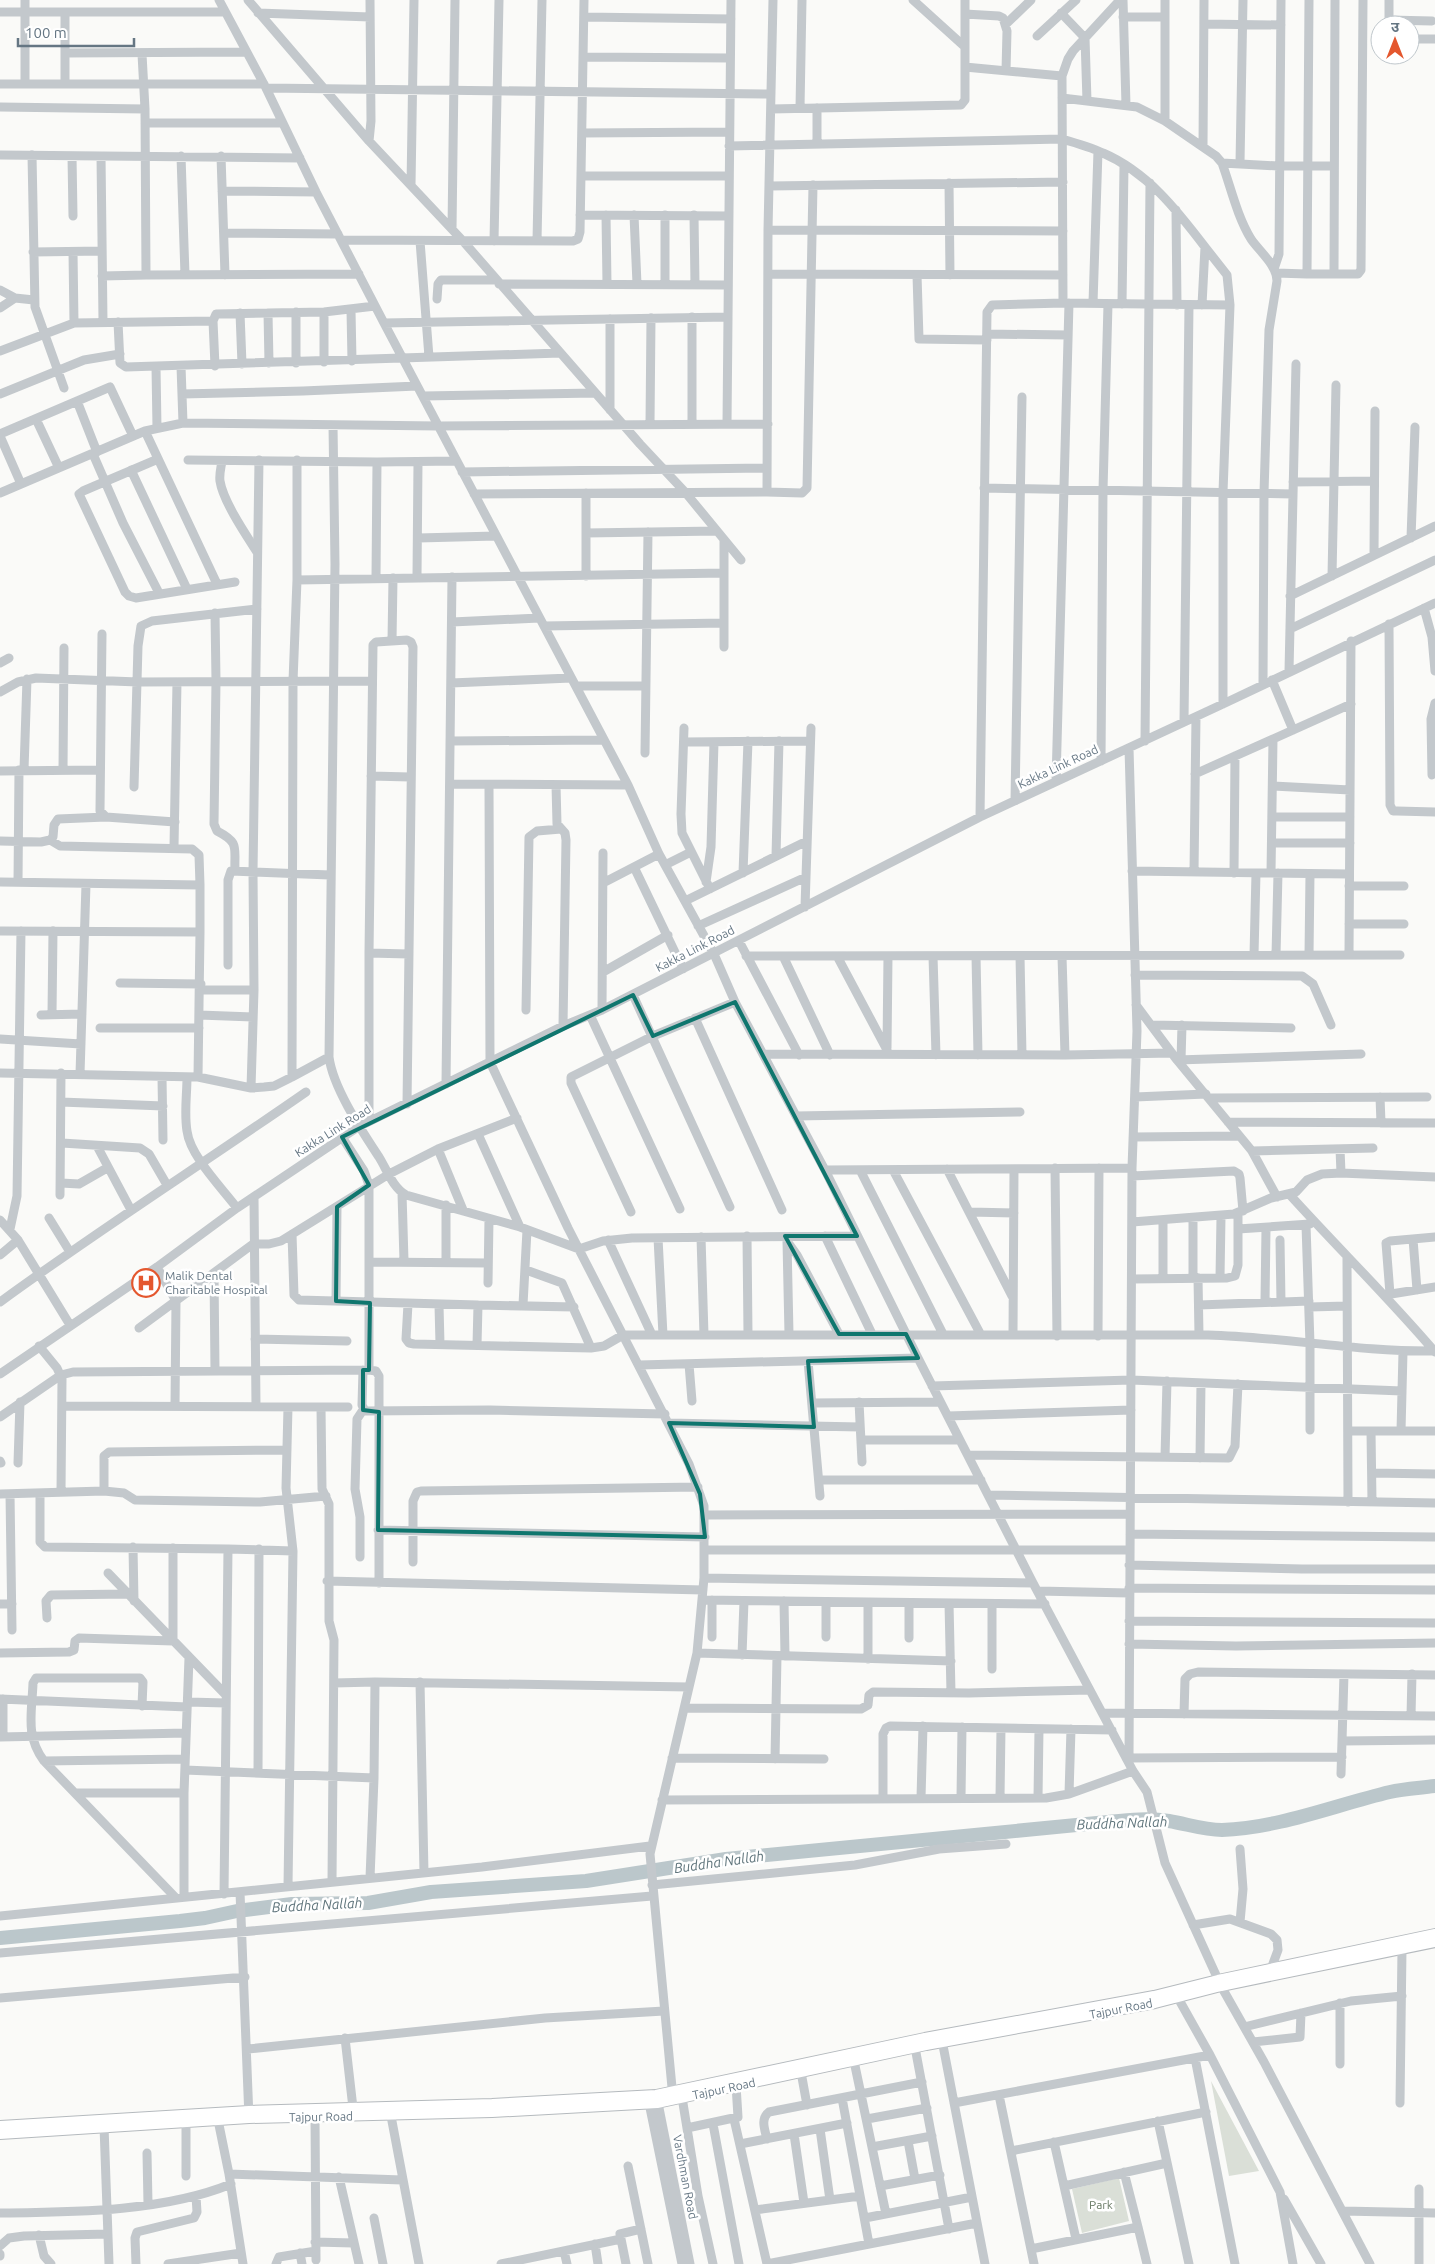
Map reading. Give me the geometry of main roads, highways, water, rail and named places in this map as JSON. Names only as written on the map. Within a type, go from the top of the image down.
[{"type":"main road","name":"Tajpur Road","points":[[677,2095],[914,2044],[1178,1998],[1219,1983],[1271,1968],[1435,1934]]},
{"type":"main road","name":"Tajpur Road","points":[[941,2039],[1145,1997],[1435,1942]]},
{"type":"main road","name":"Tajpur Road","points":[[0,2134],[218,2120],[249,2114],[391,2116],[653,2099],[736,2086],[854,2061],[914,2044]]},
{"type":"main road","name":"Tajpur Road","points":[[0,2126],[353,2108],[653,2099]]},
{"type":"waterway","name":"Buddha Nallah","points":[[0,1938],[180,1921],[292,1904],[368,1903],[431,1892],[586,1881],[726,1859],[1124,1820],[1160,1820],[1215,1830],[1243,1828],[1286,1821],[1390,1792],[1435,1786]]},
{"type":"place","name":"Malik Dental Charitable Hospital","points":[[146,1283]]},
{"type":"park label","name":"Park","points":[[1101,2205]]}]
